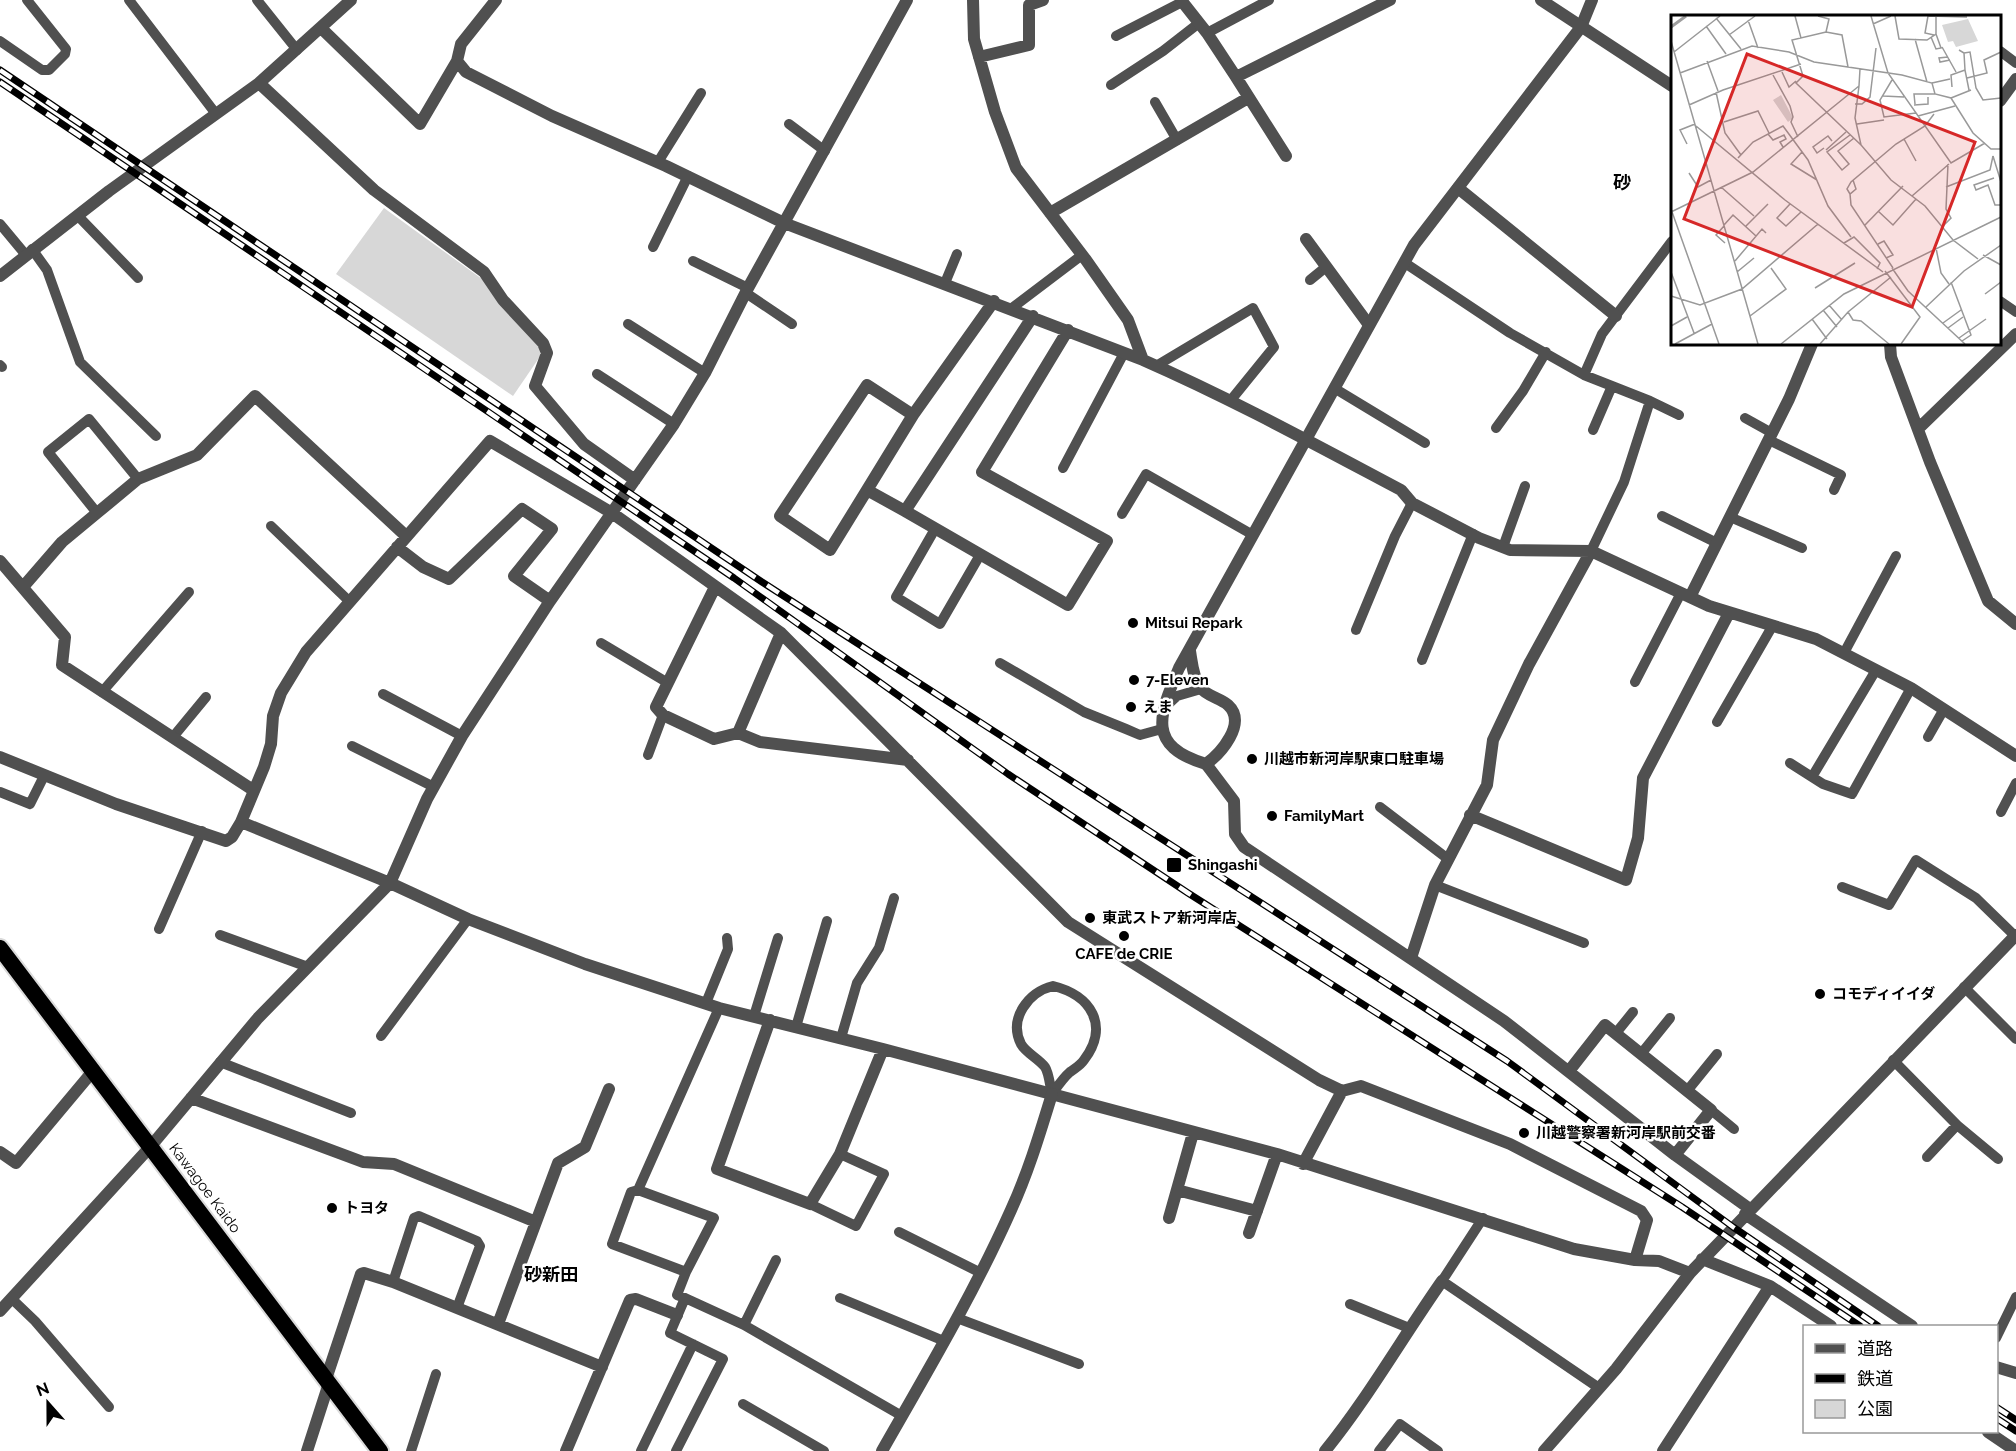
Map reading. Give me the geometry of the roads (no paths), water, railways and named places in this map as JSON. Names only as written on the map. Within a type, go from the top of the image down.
[{"type":"highway","name":"Kawagoe Kaido","points":[[0,948],[380,1451]]},
{"type":"street","points":[[0,276],[29,252],[79,217],[109,191],[260,83],[351,0]]},
{"type":"street","points":[[321,28],[420,124],[457,61],[461,44],[496,0]]},
{"type":"street","points":[[0,1311],[151,1146],[220,1062],[390,883],[434,787],[462,736],[550,601],[674,424],[705,373],[747,290],[907,0]]},
{"type":"street","points":[[973,0],[974,39],[995,112],[1016,168],[1128,320],[1143,360]]},
{"type":"street","points":[[980,57],[1029,45],[1029,5],[1043,0]]},
{"type":"street","points":[[1236,77],[1390,0]]},
{"type":"street","points":[[1541,0],[1671,85]]},
{"type":"street","points":[[1592,0],[1581,27],[1414,245],[1179,668],[1164,708],[1162,729],[1165,741],[1184,758],[1206,764],[1234,801],[1235,834],[1239,842],[1504,1022],[1747,1212],[1911,1325]]},
{"type":"street","points":[[1181,1],[1207,33],[1286,156]]},
{"type":"street","points":[[457,61],[466,72],[552,116],[658,162],[784,223],[1033,316],[1143,360],[1231,400],[1401,490],[1412,503],[1473,534],[1503,547],[1531,551],[1591,551],[1729,613],[1816,639],[1911,688],[2014,750]]},
{"type":"street","points":[[2001,100],[2016,79]]},
{"type":"street","points":[[260,83],[374,190],[484,272],[503,300],[543,343],[547,353],[535,386],[584,444],[635,480]]},
{"type":"street","points":[[1050,213],[1248,98]]},
{"type":"street","points":[[1458,188],[1616,316]]},
{"type":"street","points":[[1306,239],[1369,325]]},
{"type":"street","points":[[913,415],[867,385],[780,516],[830,550],[913,415],[994,301]]},
{"type":"street","points":[[905,511],[1033,316]]},
{"type":"street","points":[[867,490],[1068,605],[1107,542],[982,472],[1068,330]]},
{"type":"street","points":[[1918,429],[2016,334]]},
{"type":"street","points":[[1686,595],[1730,518],[1812,345]]},
{"type":"street","points":[[1890,345],[1891,357],[1918,429],[1988,601],[2016,624]]},
{"type":"street","points":[[22,587],[62,542],[138,479],[197,455],[255,396],[406,536]]},
{"type":"street","points":[[0,757],[44,776],[226,841],[232,837],[241,822],[264,767],[271,744],[273,716],[281,693],[306,652],[490,441],[612,513],[781,633],[1068,922],[1319,1080],[1342,1091],[1361,1086],[1510,1144],[1641,1211],[1647,1220],[1635,1260]]},
{"type":"street","points":[[397,547],[423,567],[449,579],[522,509],[552,529],[514,576],[550,601]]},
{"type":"street","points":[[1411,958],[1435,885],[1487,785],[1493,740],[1529,664],[1591,551]]},
{"type":"street","points":[[0,561],[65,637],[62,665],[253,790]]},
{"type":"street","points":[[715,587],[656,707],[663,716],[714,739],[738,734],[760,742],[908,760]]},
{"type":"street","points":[[1470,815],[1626,880],[1638,838],[1643,778],[1729,613]]},
{"type":"street","points":[[738,734],[781,633]]},
{"type":"street","points":[[1190,651],[1195,677],[1201,690],[1228,706],[1233,714],[1230,737],[1219,755],[1206,764]]},
{"type":"street","points":[[241,822],[390,883],[468,919],[585,964],[720,1008],[1277,1154],[1303,1164],[1484,1218],[1574,1249],[1635,1260],[1659,1261],[1690,1272]]},
{"type":"street","points":[[1544,1451],[1599,1388],[1690,1272],[2015,935]]},
{"type":"street","points":[[770,1020],[717,1168],[810,1204],[840,1154],[883,1049]]},
{"type":"street","points":[[1569,1071],[1605,1025],[1616,1033],[1711,1110],[1675,1155]]},
{"type":"street","points":[[0,1152],[16,1163],[93,1071]]},
{"type":"street","points":[[498,1323],[558,1163],[585,1147],[609,1089]]},
{"type":"street","points":[[1303,1164],[1342,1091]]},
{"type":"street","points":[[882,1451],[957,1318],[1012,1209],[1035,1150],[1052,1094]]},
{"type":"street","points":[[191,1098],[363,1162],[394,1164],[536,1222]]},
{"type":"street","points":[[1169,1218],[1194,1133]]},
{"type":"street","points":[[1249,1233],[1277,1154]]},
{"type":"street","points":[[1177,1190],[1257,1211]]},
{"type":"street","points":[[1702,1260],[1770,1286],[1829,1325]]},
{"type":"street","points":[[306,1451],[361,1274],[393,1282],[602,1367]]},
{"type":"street","points":[[1325,1451],[1358,1410],[1409,1328],[1442,1281]]},
{"type":"street","points":[[1663,1451],[1770,1286]]},
{"type":"street","points":[[566,1451],[630,1300],[636,1299],[677,1315]]},
{"type":"street","points":[[1998,1368],[2016,1373]]},
{"type":"street","points":[[1991,1433],[2016,1450]]},
{"type":"lane","points":[[0,41],[42,70],[49,70],[65,54],[66,49],[27,0]]},
{"type":"lane","points":[[129,0],[216,114]]},
{"type":"lane","points":[[257,0],[297,50]]},
{"type":"lane","points":[[1116,36],[1181,1]]},
{"type":"lane","points":[[1207,33],[1262,2]]},
{"type":"lane","points":[[1111,85],[1163,51],[1199,23]]},
{"type":"lane","points":[[2001,52],[2016,63]]},
{"type":"lane","points":[[658,162],[701,93]]},
{"type":"lane","points":[[1155,102],[1178,140]]},
{"type":"lane","points":[[789,124],[825,151]]},
{"type":"lane","points":[[653,247],[688,176]]},
{"type":"lane","points":[[79,217],[138,278]]},
{"type":"lane","points":[[0,224],[47,270],[80,362],[156,436]]},
{"type":"lane","points":[[1584,375],[1602,334],[1671,242]]},
{"type":"lane","points":[[945,283],[957,254]]},
{"type":"lane","points":[[1012,308],[1082,255]]},
{"type":"lane","points":[[693,261],[747,290],[792,324]]},
{"type":"lane","points":[[1405,262],[1510,333],[1584,375],[1650,401],[1679,416]]},
{"type":"lane","points":[[1310,280],[1326,267]]},
{"type":"lane","points":[[2001,302],[2016,312]]},
{"type":"lane","points":[[1156,366],[1252,308],[1274,347],[1231,400]]},
{"type":"lane","points":[[628,324],[705,373]]},
{"type":"lane","points":[[1496,428],[1523,391],[1546,352]]},
{"type":"lane","points":[[1063,468],[1124,353]]},
{"type":"lane","points":[[597,374],[674,424]]},
{"type":"lane","points":[[1593,430],[1612,386]]},
{"type":"lane","points":[[1334,388],[1425,443]]},
{"type":"lane","points":[[1591,551],[1624,482],[1650,401]]},
{"type":"lane","points":[[1745,418],[1770,436],[1841,475],[1834,490]]},
{"type":"lane","points":[[97,513],[48,452],[89,419],[138,479]]},
{"type":"lane","points":[[1122,514],[1146,474],[1253,536]]},
{"type":"lane","points":[[1503,547],[1525,486]]},
{"type":"lane","points":[[1356,630],[1395,536],[1412,503]]},
{"type":"lane","points":[[1662,516],[1717,543]]},
{"type":"lane","points":[[1730,518],[1802,548]]},
{"type":"lane","points":[[271,526],[349,601]]},
{"type":"lane","points":[[935,529],[896,597],[940,624],[980,555]]},
{"type":"lane","points":[[1422,660],[1473,534]]},
{"type":"lane","points":[[1844,653],[1896,556]]},
{"type":"lane","points":[[102,692],[189,592]]},
{"type":"lane","points":[[1635,682],[1686,595]]},
{"type":"lane","points":[[1717,722],[1773,625]]},
{"type":"lane","points":[[601,643],[668,683]]},
{"type":"lane","points":[[1000,663],[1084,712],[1140,735],[1162,729]]},
{"type":"lane","points":[[1812,777],[1876,670]]},
{"type":"lane","points":[[1790,763],[1823,784],[1852,794],[1911,688]]},
{"type":"lane","points":[[1164,708],[1177,696],[1201,690]]},
{"type":"lane","points":[[383,694],[462,736]]},
{"type":"lane","points":[[173,737],[206,697]]},
{"type":"lane","points":[[1928,737],[1944,709]]},
{"type":"lane","points":[[648,755],[663,716]]},
{"type":"lane","points":[[352,746],[434,787]]},
{"type":"lane","points":[[0,792],[30,804],[44,776]]},
{"type":"lane","points":[[2001,812],[2016,783]]},
{"type":"lane","points":[[1380,807],[1448,859]]},
{"type":"lane","points":[[159,929],[202,831]]},
{"type":"lane","points":[[1842,887],[1889,905],[1916,860],[1976,898],[2015,935]]},
{"type":"lane","points":[[1435,885],[1584,943]]},
{"type":"lane","points":[[841,1038],[857,983],[879,948],[894,898]]},
{"type":"lane","points":[[381,1036],[468,919]]},
{"type":"lane","points":[[796,1027],[827,921]]},
{"type":"lane","points":[[220,935],[308,967]]},
{"type":"lane","points":[[706,1003],[729,949],[727,938]]},
{"type":"lane","points":[[754,1016],[778,938]]},
{"type":"lane","points":[[1053,986],[1066,989],[1082,999],[1092,1010],[1096,1020],[1096,1031],[1086,1058],[1070,1072],[1052,1094],[1046,1068],[1021,1045],[1018,1033],[1025,1004],[1032,995],[1053,986]]},
{"type":"lane","points":[[1964,987],[2016,1039]]},
{"type":"lane","points":[[638,1190],[720,1008]]},
{"type":"lane","points":[[1616,1033],[1633,1012]]},
{"type":"lane","points":[[1641,1054],[1670,1018]]},
{"type":"lane","points":[[1687,1090],[1717,1054]]},
{"type":"lane","points":[[1893,1060],[1957,1125],[1998,1159]]},
{"type":"lane","points":[[220,1062],[351,1113]]},
{"type":"lane","points":[[1711,1110],[1734,1129]]},
{"type":"lane","points":[[1927,1157],[1957,1125]]},
{"type":"lane","points":[[810,1204],[856,1226],[884,1174],[840,1154]]},
{"type":"lane","points":[[686,1272],[612,1244],[631,1192],[638,1190],[714,1218],[686,1272],[677,1295],[744,1325],[902,1416]]},
{"type":"lane","points":[[393,1282],[414,1218],[419,1216],[477,1242],[480,1246],[457,1308]]},
{"type":"lane","points":[[1484,1218],[1442,1281],[1599,1388]]},
{"type":"lane","points":[[898,1232],[981,1273]]},
{"type":"lane","points":[[744,1325],[776,1260]]},
{"type":"lane","points":[[1998,1334],[2016,1297]]},
{"type":"lane","points":[[676,1451],[723,1359],[669,1333],[686,1298]]},
{"type":"lane","points":[[840,1298],[944,1341]]},
{"type":"lane","points":[[12,1299],[35,1321],[109,1407]]},
{"type":"lane","points":[[1350,1304],[1409,1328]]},
{"type":"lane","points":[[957,1318],[1079,1364]]},
{"type":"lane","points":[[641,1451],[693,1344]]},
{"type":"lane","points":[[411,1451],[436,1374]]},
{"type":"lane","points":[[743,1404],[824,1451]]},
{"type":"lane","points":[[1379,1451],[1400,1424],[1438,1451]]},
{"type":"railway","points":[[0,70],[762,582],[1507,1061],[1733,1227],[1877,1325]]},
{"type":"railway","points":[[0,82],[734,578],[1008,774],[1188,893],[1682,1207],[1859,1325]]},
{"type":"railway","points":[[1998,1408],[2016,1420]]},
{"type":"railway","points":[[1998,1419],[2016,1431]]},
{"type":"place","name":"Mitsui Repark","points":[[1133,623]]},
{"type":"place","name":"7-Eleven","points":[[1134,680]]},
{"type":"place","name":"えま","points":[[1131,707]]},
{"type":"place","name":"川越市新河岸駅東口駐車場","points":[[1252,759]]},
{"type":"place","name":"FamilyMart","points":[[1272,816]]},
{"type":"place","name":"Shingashi","points":[[1174,865]]},
{"type":"place","name":"東武ストア新河岸店","points":[[1090,918]]},
{"type":"place","name":"CAFE de CRIE","points":[[1124,936]]},
{"type":"place","name":"コモディイイダ","points":[[1820,994]]},
{"type":"place","name":"川越警察署新河岸駅前交番","points":[[1524,1133]]},
{"type":"place","name":"トヨタ","points":[[332,1208]]},
{"type":"district","name":"砂","points":[[1622,182]]},
{"type":"district","name":"砂新田","points":[[551,1274]]}]
